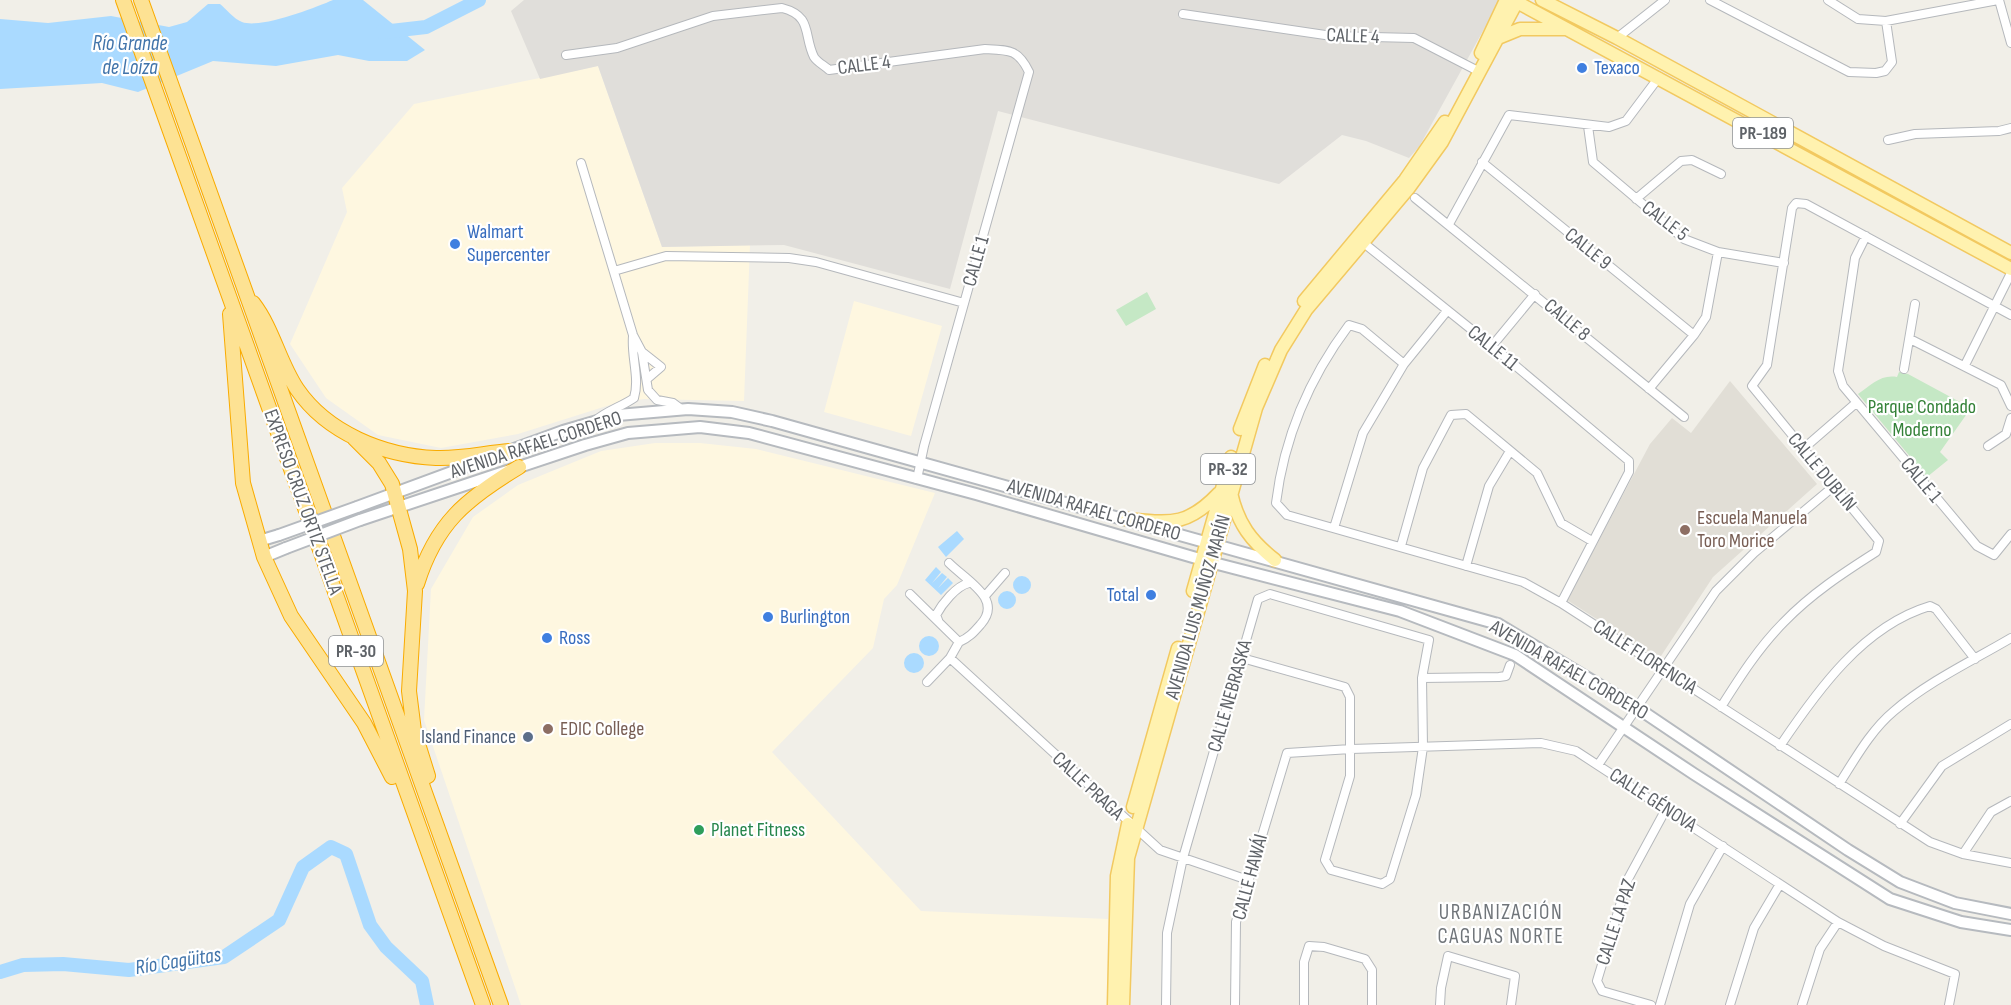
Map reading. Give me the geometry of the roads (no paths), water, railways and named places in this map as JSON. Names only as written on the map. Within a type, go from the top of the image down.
[{"type":"highway","name":"EXPRESO CRUZ ORTIZ STELLA","points":[[123,0],[483,1005]]},
{"type":"highway","name":"EXPRESO CRUZ ORTIZ STELLA","points":[[141,0],[501,1005]]},
{"type":"highway","points":[[244,291],[263,316],[287,371],[306,400],[333,424],[354,438],[379,463],[395,494],[410,549],[415,591],[409,667],[411,713],[429,780],[435,823]]},
{"type":"highway","points":[[230,297],[243,483],[264,557],[291,616],[364,723],[386,762],[397,789],[419,826]]},
{"type":"highway","points":[[354,438],[392,450],[437,458],[509,451]]},
{"type":"highway","points":[[415,591],[432,545],[447,522],[474,496],[519,467]]},
{"type":"main road","points":[[1497,0],[1499,18]]},
{"type":"main road","name":"AVENIDA LUIS MUÑOZ MARÍN","points":[[1114,1005],[1117,876],[1226,490],[1251,421],[1281,350],[1306,310],[1360,240],[1433,156],[1477,70],[1499,18],[1514,1]]},
{"type":"main road","name":"AVENIDA LUIS MUÑOZ MARÍN","points":[[1477,70],[1498,38],[1514,1]]},
{"type":"main road","name":"PR-189","points":[[1514,1],[2011,268]]},
{"type":"main road","name":"PR-189","points":[[1547,2],[2011,253]]},
{"type":"main road","points":[[1498,38],[1520,29],[1568,29]]},
{"type":"main road","name":"AVENIDA RAFAEL CORDERO","points":[[259,541],[595,421],[618,415],[682,409],[732,412],[921,461],[1498,624],[1636,707],[1848,850],[1900,882],[1955,903],[2011,914]]},
{"type":"main road","name":"AVENIDA RAFAEL CORDERO","points":[[264,557],[360,520],[628,433],[700,428],[749,433],[1206,561],[1400,611],[1515,655],[1622,727],[1890,899],[1961,922],[2011,930]]},
{"type":"main road","points":[[1126,519],[1168,523],[1186,520],[1226,490],[1239,522],[1259,548],[1275,560]]},
{"type":"main road","name":"AVENIDA LUIS MUÑOZ MARÍN","points":[[1123,1005],[1125,882],[1131,826]]},
{"type":"street","points":[[1617,38],[1665,0]]},
{"type":"street","points":[[1710,0],[1849,72],[1876,74],[1885,71],[1892,62],[1886,21]]},
{"type":"street","points":[[1828,0],[1858,19],[1886,21],[1998,0],[2011,44]]},
{"type":"street","points":[[1942,0],[1943,10]]},
{"type":"street","name":"CALLE 4","points":[[566,55],[617,48],[713,16],[782,8],[793,11],[804,21],[815,59],[829,70],[985,49],[1009,50]]},
{"type":"street","name":"CALLE 4","points":[[1184,14],[1332,36],[1414,38],[1477,70]]},
{"type":"street","name":"CALLE 1","points":[[917,479],[1029,72],[1022,59],[1009,50]]},
{"type":"street","points":[[1449,224],[1509,115],[1609,128],[1626,121],[1659,77]]},
{"type":"street","name":"CALLE 5","points":[[1588,126],[1593,162],[1684,239],[1718,252],[1784,263]]},
{"type":"street","points":[[1887,140],[1915,134],[1999,131],[2011,128]]},
{"type":"street","points":[[1636,199],[1681,160],[1692,160],[1721,174]]},
{"type":"street","name":"CALLE 9","points":[[1482,162],[1694,335]]},
{"type":"street","points":[[581,163],[633,335],[642,352],[648,390],[657,400],[682,409]]},
{"type":"street","name":"CALLE 8","points":[[1415,198],[1684,417]]},
{"type":"street","name":"CALLE DUBLÍN","points":[[1721,707],[1751,660],[1784,622],[1831,581],[1876,552],[1879,541],[1752,386],[1767,365],[1792,208],[1796,203],[1806,204],[1866,236]]},
{"type":"street","points":[[1866,236],[2011,315]]},
{"type":"street","name":"CALLE 1","points":[[1866,236],[1855,258],[1838,371],[1843,386],[1977,546],[1994,555],[2011,534]]},
{"type":"street","name":"CALLE 11","points":[[1360,240],[1492,346],[1629,461],[1629,472],[1592,542]]},
{"type":"street","points":[[1649,389],[1706,317],[1718,252]]},
{"type":"street","points":[[614,271],[666,256],[789,258],[816,262],[964,303]]},
{"type":"street","points":[[1965,365],[2011,273]]},
{"type":"street","points":[[1492,346],[1535,294]]},
{"type":"street","points":[[1904,369],[1915,304]]},
{"type":"street","points":[[1334,528],[1364,433],[1404,364],[1447,311]]},
{"type":"street","name":"CALLE FLORENCIA","points":[[1404,364],[1362,329],[1349,325],[1328,353],[1299,409],[1278,484],[1276,503],[1287,515],[1523,582],[1561,603],[1930,842],[1963,854],[2011,863]]},
{"type":"street","points":[[595,421],[604,413],[617,409],[634,398],[636,378],[632,350],[633,335]]},
{"type":"street","points":[[1910,339],[2001,385],[2011,406]]},
{"type":"street","points":[[642,352],[660,367],[647,379]]},
{"type":"street","points":[[1803,449],[1856,403]]},
{"type":"street","points":[[1401,546],[1423,468],[1451,415],[1466,414],[1537,473],[1561,523],[1592,542],[1561,603]]},
{"type":"street","points":[[1988,446],[2006,434],[2011,418]]},
{"type":"street","points":[[1466,566],[1490,486],[1510,451]]},
{"type":"street","points":[[1598,765],[1661,668],[1716,591],[1754,553],[1834,486]]},
{"type":"street","points":[[927,682],[950,658],[959,642],[968,638],[988,616],[990,607],[985,596],[949,563]]},
{"type":"street","points":[[985,596],[1005,573]]},
{"type":"street","points":[[939,621],[936,615],[940,608],[962,584],[969,583]]},
{"type":"street","points":[[910,594],[959,642]]},
{"type":"street","name":"CALLE NEBRASKA","points":[[1166,1005],[1167,933],[1183,858],[1258,599],[1270,594],[1429,640],[1422,678]]},
{"type":"street","points":[[1780,746],[1812,697],[1845,661],[1881,632],[1919,610],[1930,606],[1936,609],[1975,659]]},
{"type":"street","points":[[1839,784],[1866,743],[1893,712],[1928,686],[2011,638]]},
{"type":"street","name":"CALLE PRAGA","points":[[950,658],[1131,826],[1160,850],[1248,879]]},
{"type":"street","points":[[1242,658],[1345,687],[1350,697],[1350,776],[1325,860],[1332,870],[1382,884],[1390,879],[1416,795],[1423,747],[1422,678],[1506,676],[1509,665]]},
{"type":"street","points":[[1900,824],[1942,766],[2011,724]]},
{"type":"street","name":"CALLE GÉNOVA","points":[[1287,753],[1541,743],[1576,751],[1838,922],[1884,946],[1955,974],[1949,1005]]},
{"type":"street","name":"CALLE HAWÁI","points":[[1235,1005],[1236,922],[1287,753]]},
{"type":"street","points":[[1963,854],[1991,812],[2011,801]]},
{"type":"street","name":"CALLE LA PAZ","points":[[1650,1005],[1602,991],[1597,981],[1628,879],[1666,809]]},
{"type":"street","points":[[1660,1005],[1690,904],[1723,846]]},
{"type":"street","points":[[1730,1005],[1754,928],[1780,884]]},
{"type":"street","points":[[1802,1005],[1820,949],[1838,922]]},
{"type":"street","points":[[1304,1005],[1304,962],[1309,946],[1324,946],[1365,959],[1372,970],[1372,1005]]},
{"type":"street","points":[[1440,1005],[1448,956],[1515,976],[1510,1005]]},
{"type":"water","name":"Río Grande de Loíza","points":[[333,0],[363,0],[425,50],[407,61],[369,61],[338,55],[276,66],[213,61],[138,92],[102,83],[0,89],[0,19],[48,23],[111,16],[169,27],[187,22],[208,4],[220,4],[239,21],[262,23],[288,17]]},
{"type":"water","points":[[957,531],[964,539],[946,557],[938,547]]},
{"type":"water","points":[[936,567],[941,572],[932,583],[942,573],[947,577],[938,588],[948,578],[953,583],[941,595],[925,580]]},
{"type":"water","points":[[1022,576],[1028,579],[1031,585],[1028,591],[1022,594],[1016,591],[1013,585],[1016,579]]},
{"type":"water","points":[[1007,591],[1015,596],[1016,600],[1011,608],[1007,609],[999,604],[998,600],[1003,592]]},
{"type":"water","points":[[929,636],[936,639],[939,646],[936,653],[929,656],[922,653],[919,646],[922,639]]},
{"type":"water","points":[[914,653],[921,656],[924,663],[921,670],[914,673],[907,670],[904,663],[907,656]]},
{"type":"waterway","name":"Río Grande de Loíza","points":[[382,32],[426,27],[479,0]]},
{"type":"waterway","name":"Río Cagüitas","points":[[0,972],[23,965],[63,964],[129,970],[224,957],[279,920],[303,867],[331,847],[346,854],[370,925],[386,947],[422,981],[427,1005]]},
{"type":"place","name":"Texaco","points":[[1582,68]]},
{"type":"place","name":"Walmart Supercenter","points":[[455,244]]},
{"type":"place","name":"Escuela Manuela Toro Morice","points":[[1685,530]]},
{"type":"place","name":"Total","points":[[1151,595]]},
{"type":"place","name":"Burlington","points":[[768,617]]},
{"type":"place","name":"Ross","points":[[547,638]]},
{"type":"place","name":"EDIC College","points":[[548,729]]},
{"type":"place","name":"Island Finance","points":[[528,737]]},
{"type":"place","name":"Planet Fitness","points":[[699,830]]},
{"type":"district","name":"URBANIZACIÓN CAGUAS NORTE","points":[[1501,924]]},
{"type":"park label","name":"Parque Condado Moderno","points":[[1922,418]]}]
